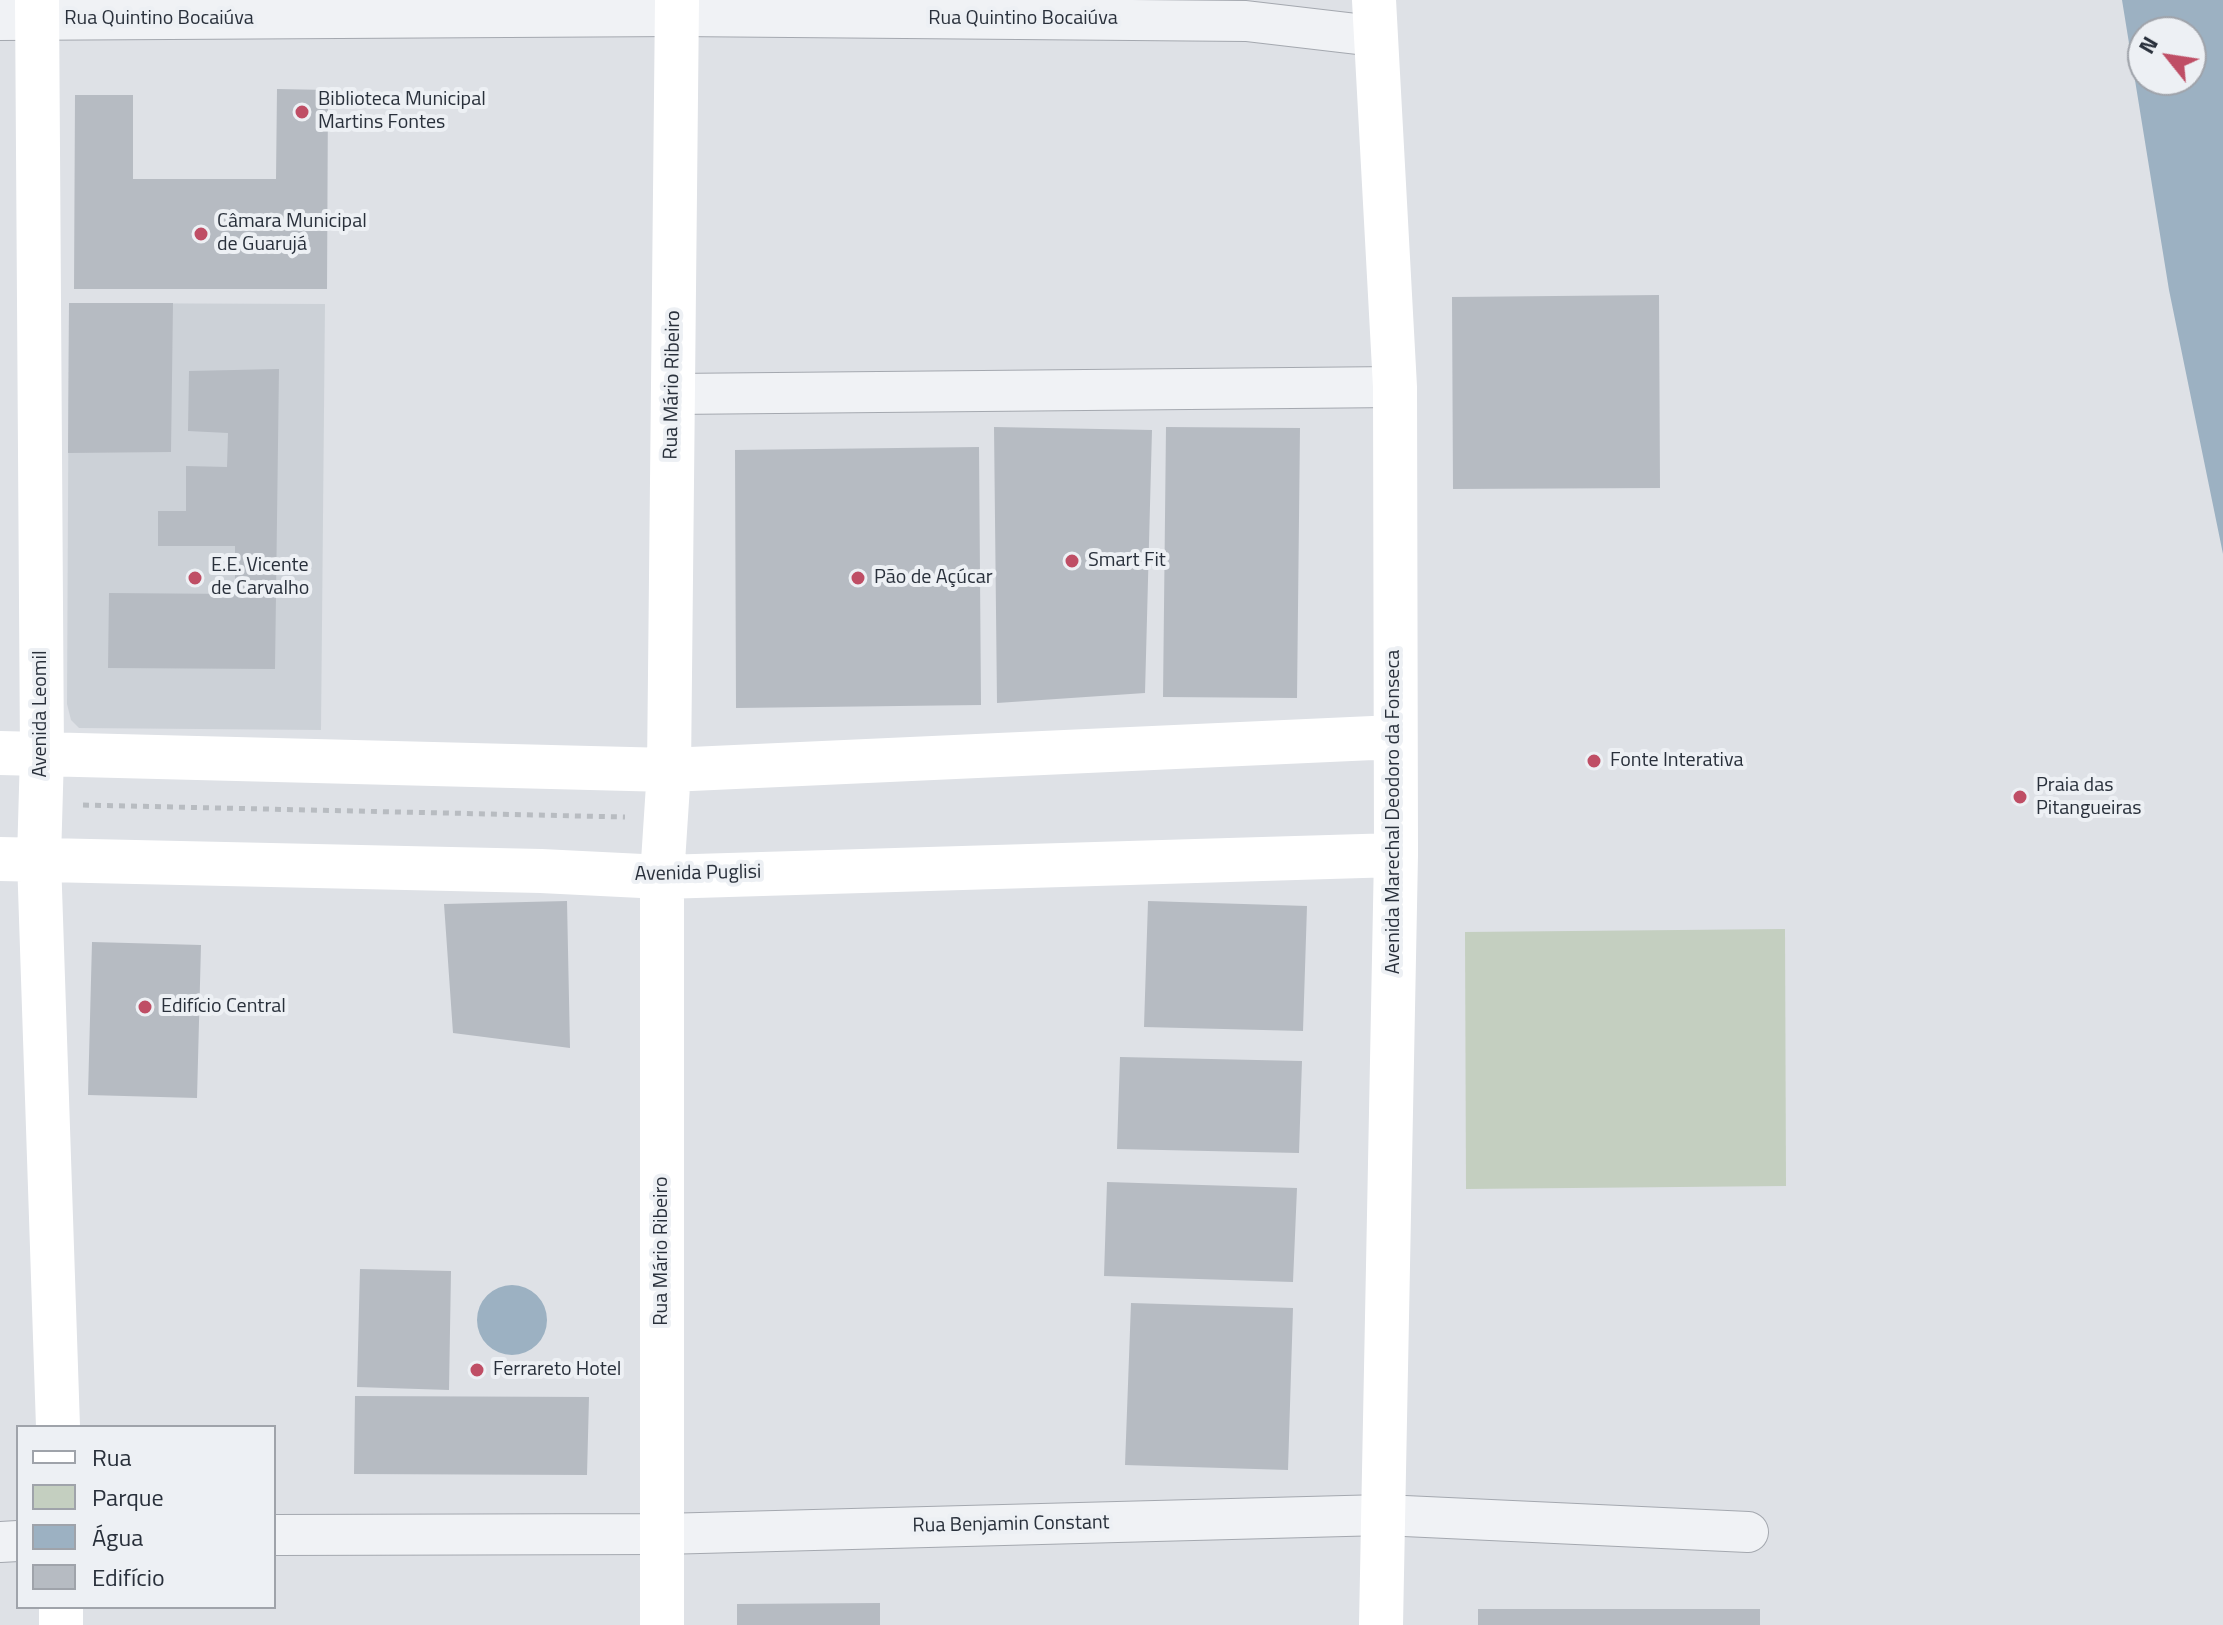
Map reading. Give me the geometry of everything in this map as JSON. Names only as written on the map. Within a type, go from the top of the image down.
[{"type":"main road","name":"Rua Mário Ribeiro","points":[[662,1625],[662,877],[669,770],[677,8]]},
{"type":"main road","name":"Avenida Leomil","points":[[25,13],[21,754],[40,804],[19,859],[58,1425]]},
{"type":"main road","name":"Avenida Marechal Deodoro da Fonseca","points":[[1374,18],[1395,387],[1396,855],[1381,1625]]},
{"type":"main road","points":[[21,754],[669,770],[1395,737]]},
{"type":"main road","name":"Avenida Puglisi","points":[[19,859],[541,871],[662,877],[1396,855]]},
{"type":"street","name":"Rua Quintino Bocaiúva","points":[[25,13],[677,8],[1246,21],[1374,18]]},
{"type":"street","points":[[673,394],[1395,387]]},
{"type":"street","name":"Rua Benjamin Constant","points":[[276,1535],[662,1534],[1383,1515],[1748,1532]]},
{"type":"path","points":[[40,804],[666,818]]},
{"type":"shaded area","name":"E.E. Vicente de Carvalho","points":[[69,303],[325,304],[321,730],[79,728],[71,720],[67,704]]},
{"type":"green space","points":[[1785,929],[1786,1186],[1466,1189],[1465,932]]},
{"type":"water","points":[[2122,0],[2223,0],[2223,554],[2169,290],[2138,96],[2207,96],[2207,16],[2127,16],[2127,31]]},
{"type":"water","points":[[519,1285],[541,1300],[547,1320],[545,1334],[537,1345],[526,1353],[505,1355],[487,1345],[479,1334],[477,1313],[487,1295],[498,1287]]},
{"type":"building","name":"Câmara Municipal de Guarujá","points":[[277,89],[328,90],[327,289],[74,289],[75,95],[133,95],[133,179],[276,179]]},
{"type":"building","points":[[1659,295],[1660,488],[1453,489],[1452,297]]},
{"type":"building","points":[[69,303],[173,303],[171,452],[68,453]]},
{"type":"building","points":[[279,369],[275,669],[108,668],[109,593],[235,594],[235,546],[158,546],[158,511],[186,511],[186,466],[227,467],[228,433],[188,431],[189,371]]},
{"type":"building","name":"Smart Fit","points":[[994,427],[1152,430],[1145,693],[997,703]]},
{"type":"building","points":[[1166,427],[1300,428],[1297,698],[1163,697]]},
{"type":"building","name":"Pão de Açúcar","points":[[979,447],[981,705],[736,708],[735,450]]},
{"type":"building","points":[[567,901],[570,1048],[453,1033],[444,904]]},
{"type":"building","points":[[1148,901],[1307,906],[1303,1031],[1144,1027]]},
{"type":"building","name":"Edifício Central","points":[[92,942],[201,945],[197,1098],[88,1095]]},
{"type":"building","points":[[1120,1057],[1302,1061],[1299,1153],[1117,1149]]},
{"type":"building","points":[[1107,1182],[1297,1188],[1293,1282],[1104,1276]]},
{"type":"building","points":[[360,1269],[451,1271],[449,1390],[357,1387]]},
{"type":"building","points":[[1131,1303],[1293,1308],[1288,1470],[1125,1465]]},
{"type":"building","points":[[355,1396],[589,1397],[587,1475],[354,1474]]},
{"type":"building","points":[[880,1603],[880,1625],[737,1625],[737,1604]]},
{"type":"building","points":[[1478,1609],[1760,1609],[1760,1625],[1478,1625]]},
{"type":"place","name":"Biblioteca Municipal Martins Fontes","points":[[302,112]]},
{"type":"place","name":"Câmara Municipal de Guarujá","points":[[201,234]]},
{"type":"place","name":"Smart Fit","points":[[1072,561]]},
{"type":"place","name":"E.E. Vicente de Carvalho","points":[[195,578]]},
{"type":"place","name":"Pão de Açúcar","points":[[858,578]]},
{"type":"place","name":"Fonte Interativa","points":[[1594,761]]},
{"type":"place","name":"Praia das Pitangueiras","points":[[2020,797]]},
{"type":"place","name":"Edifício Central","points":[[145,1007]]},
{"type":"place","name":"Ferrareto Hotel","points":[[477,1370]]}]
